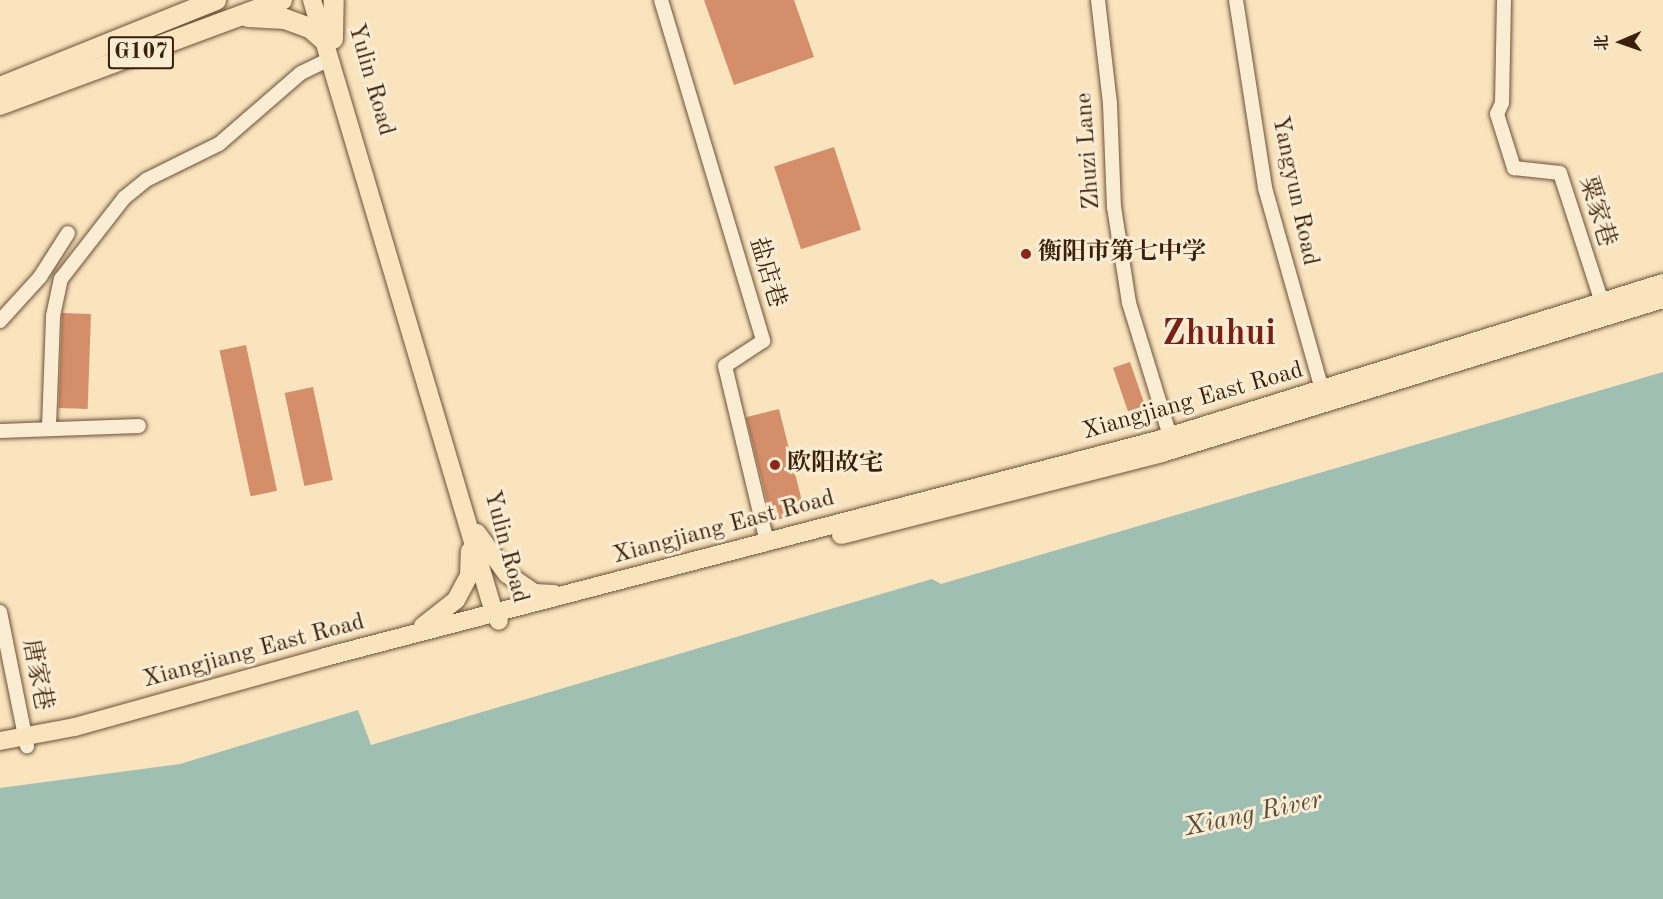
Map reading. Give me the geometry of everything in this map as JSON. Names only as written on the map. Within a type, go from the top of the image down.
[{"type":"highway","name":"G107","points":[[0,87],[216,0]]},
{"type":"highway","name":"G107","points":[[0,105],[242,17],[282,0]]},
{"type":"highway","points":[[329,47],[334,0]]},
{"type":"highway","points":[[242,17],[285,19],[310,28],[329,47]]},
{"type":"main road","name":"Yulin Road","points":[[312,0],[329,47],[498,615]]},
{"type":"main road","name":"Yulin Road","points":[[321,0],[329,47]]},
{"type":"main road","name":"Xiangjiang East Road","points":[[0,741],[76,738],[564,594],[1170,436],[1663,283]]},
{"type":"main road","name":"Xiangjiang East Road","points":[[0,751],[75,727],[407,636],[1162,453],[1663,299]]},
{"type":"main road","points":[[474,535],[507,574],[534,593],[564,594]]},
{"type":"main road","points":[[407,636],[434,620],[456,600],[469,576],[474,535]]},
{"type":"street","name":"盐店巷","points":[[660,0],[763,341],[724,366],[767,542]]},
{"type":"street","name":"Zhuzi Lane","points":[[1098,0],[1110,104],[1114,207],[1127,292],[1170,436]]},
{"type":"street","name":"Yangyun Road","points":[[1236,0],[1265,188],[1322,389]]},
{"type":"street","name":"粟家巷","points":[[1504,0],[1502,103],[1497,114],[1514,168],[1560,173],[1602,302]]},
{"type":"street","points":[[49,427],[53,316],[61,279],[124,198],[146,180],[219,144],[329,47]]},
{"type":"street","points":[[0,321],[40,277],[68,233]]},
{"type":"street","points":[[0,431],[49,427],[139,426]]},
{"type":"street","name":"唐家巷","points":[[0,612],[26,741]]},
{"type":"water","name":"Xiang River","points":[[1663,372],[1663,899],[0,899],[0,788],[180,764],[358,710],[371,745],[932,579],[941,584]]},
{"type":"building","points":[[704,0],[794,0],[814,57],[734,85]]},
{"type":"building","points":[[834,147],[861,230],[801,249],[774,166]]},
{"type":"building","points":[[62,313],[91,314],[88,409],[59,408]]},
{"type":"building","points":[[246,345],[277,491],[251,496],[220,351]]},
{"type":"building","points":[[1130,362],[1145,405],[1128,411],[1113,368]]},
{"type":"building","points":[[313,387],[333,480],[304,486],[285,393]]},
{"type":"building","name":"欧阳故宅","points":[[779,409],[805,513],[772,521],[746,417]]},
{"type":"place","name":"衡阳市第七中学","points":[[1026,254]]},
{"type":"place","name":"欧阳故宅","points":[[775,465]]},
{"type":"district","name":"Zhuhui","points":[[1219,336]]}]
